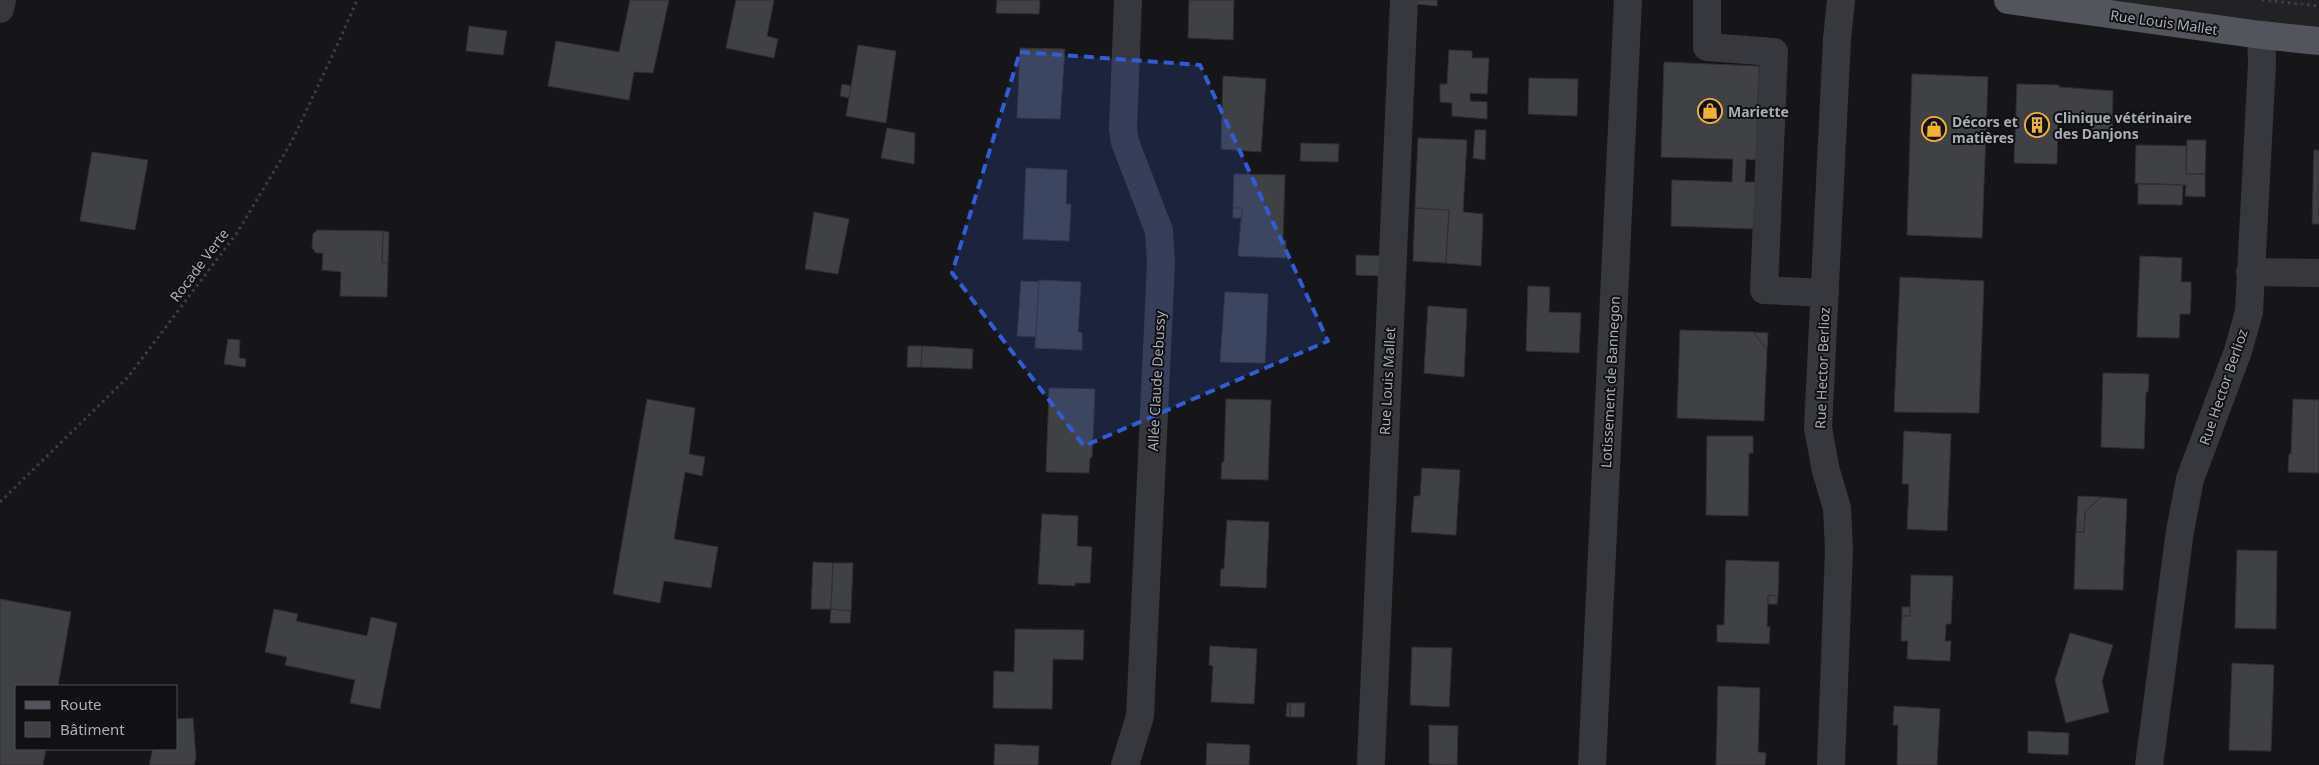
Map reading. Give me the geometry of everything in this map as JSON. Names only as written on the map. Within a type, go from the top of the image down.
[{"type":"main road","name":"Rue Louis Mallet","points":[[2008,0],[2261,35],[2319,41]]},
{"type":"street","points":[[0,9],[2,0]]},
{"type":"street","name":"Allée Claude Debussy","points":[[1125,765],[1140,716],[1161,262],[1159,231],[1125,142],[1128,0]]},
{"type":"street","name":"Rue Louis Mallet","points":[[1370,762],[1404,0]]},
{"type":"street","name":"Lotissement de Bannegon","points":[[1592,765],[1628,0]]},
{"type":"street","points":[[1708,0],[1707,47],[1774,52],[1764,290],[1825,293]]},
{"type":"street","name":"Rue Hector Berlioz","points":[[1831,765],[1839,550],[1838,508],[1826,471],[1818,428],[1841,0]]},
{"type":"street","name":"Rue Hector Berlioz","points":[[2149,765],[2180,531],[2190,479],[2238,351],[2249,312],[2262,63],[2261,35]]},
{"type":"street","points":[[2250,272],[2319,273]]},
{"type":"path","name":"Rocade Verte","points":[[0,502],[128,377],[237,234],[292,141],[357,0]]},
{"type":"path","points":[[2262,0],[2319,6]]},
{"type":"highlighted area","points":[[1020,52],[1200,65],[1328,341],[1084,446],[952,273]]},
{"type":"shaded area","points":[[2021,0],[2319,0],[2319,37]]},
{"type":"building","points":[[630,0],[669,0],[653,73],[634,72],[629,100],[548,86],[556,41],[619,52]]},
{"type":"building","points":[[736,0],[774,0],[767,36],[778,39],[774,58],[726,48]]},
{"type":"building","points":[[997,0],[1040,0],[1039,14],[996,13]]},
{"type":"building","points":[[1189,0],[1234,0],[1233,40],[1188,38]]},
{"type":"building","points":[[1416,0],[1437,0],[1437,6],[1416,4]]},
{"type":"building","points":[[469,26],[507,31],[503,55],[466,51]]},
{"type":"building","points":[[858,45],[896,51],[886,123],[846,116]]},
{"type":"building","points":[[1020,48],[1065,49],[1060,119],[1017,118]]},
{"type":"building","points":[[1449,50],[1472,51],[1472,58],[1489,58],[1487,94],[1470,93],[1470,101],[1487,102],[1487,119],[1452,116],[1452,103],[1440,102],[1440,84],[1447,84]]},
{"type":"building","name":"Mariette","points":[[1664,62],[1759,66],[1756,160],[1746,159],[1745,182],[1760,182],[1758,229],[1671,226],[1672,180],[1732,182],[1733,159],[1661,157]]},
{"type":"building","points":[[1912,74],[1988,77],[1982,238],[1907,235]]},
{"type":"building","points":[[1223,76],[1266,79],[1261,152],[1221,149]]},
{"type":"building","points":[[1529,78],[1578,79],[1577,116],[1528,114]]},
{"type":"building","points":[[842,84],[851,86],[849,98],[840,96]]},
{"type":"building","name":"Clinique vétérinaire des Danjons","points":[[2017,84],[2059,85],[2059,87],[2113,91],[2112,131],[2091,131],[2092,119],[2058,117],[2057,164],[2014,163]]},
{"type":"building","points":[[887,128],[915,133],[914,164],[881,158]]},
{"type":"building","points":[[1475,130],[1486,130],[1485,160],[1473,158]]},
{"type":"building","points":[[1418,138],[1467,140],[1463,212],[1483,214],[1481,266],[1446,263],[1449,210],[1415,208]]},
{"type":"building","points":[[2187,140],[2206,140],[2205,174],[2186,174]]},
{"type":"building","points":[[1301,143],[1339,144],[1338,162],[1300,161]]},
{"type":"building","points":[[2136,145],[2186,146],[2186,174],[2205,174],[2205,197],[2185,196],[2186,185],[2135,183]]},
{"type":"building","points":[[2314,150],[2319,150],[2319,224],[2312,224]]},
{"type":"building","points":[[92,152],[148,160],[135,230],[80,221]]},
{"type":"building","points":[[1026,168],[1067,170],[1066,204],[1071,204],[1069,241],[1023,239]]},
{"type":"building","points":[[1234,174],[1285,175],[1283,240],[1286,240],[1286,258],[1238,256],[1242,208],[1233,208]]},
{"type":"building","points":[[2138,184],[2183,185],[2182,205],[2138,204]]},
{"type":"building","points":[[1233,208],[1242,208],[1242,218],[1233,218]]},
{"type":"building","points":[[1415,208],[1449,210],[1446,263],[1413,261]]},
{"type":"building","points":[[814,212],[849,219],[838,274],[805,269]]},
{"type":"building","points":[[317,230],[383,231],[382,262],[388,263],[387,297],[340,296],[341,272],[322,270],[323,253],[316,253],[312,248],[313,234]]},
{"type":"building","points":[[383,231],[389,232],[388,263],[382,262]]},
{"type":"building","points":[[1356,255],[1384,256],[1383,276],[1356,275]]},
{"type":"building","points":[[2140,256],[2182,258],[2181,282],[2191,282],[2191,298],[2190,314],[2180,314],[2179,338],[2137,337]]},
{"type":"building","points":[[1900,277],[1984,281],[1979,413],[1894,412]]},
{"type":"building","points":[[1039,280],[1081,282],[1078,332],[1082,333],[1082,350],[1035,348]]},
{"type":"building","points":[[1021,281],[1039,282],[1036,337],[1017,336]]},
{"type":"building","points":[[1528,286],[1550,287],[1549,312],[1581,313],[1579,353],[1526,351]]},
{"type":"building","points":[[1225,292],[1268,294],[1265,363],[1220,362]]},
{"type":"building","points":[[1428,306],[1467,309],[1464,377],[1424,373]]},
{"type":"building","points":[[1680,330],[1753,332],[1767,349],[1764,421],[1677,418]]},
{"type":"building","points":[[1753,332],[1768,333],[1767,349]]},
{"type":"building","points":[[228,339],[240,340],[239,358],[246,359],[245,367],[224,364]]},
{"type":"building","points":[[908,346],[922,346],[921,367],[907,367]]},
{"type":"building","points":[[922,346],[973,349],[972,369],[921,367]]},
{"type":"building","points":[[2103,373],[2149,374],[2148,392],[2146,392],[2144,449],[2101,447]]},
{"type":"building","points":[[1049,388],[1095,389],[1092,457],[1090,458],[1089,473],[1046,472]]},
{"type":"building","points":[[647,399],[695,408],[689,454],[705,457],[702,476],[685,472],[674,539],[718,547],[711,588],[664,581],[660,603],[613,594]]},
{"type":"building","points":[[1226,399],[1271,400],[1268,480],[1221,479],[1222,462],[1224,462]]},
{"type":"building","points":[[2293,399],[2319,400],[2319,473],[2288,472],[2289,454],[2291,454]]},
{"type":"building","points":[[1904,431],[1951,434],[1947,531],[1907,529],[1909,484],[1902,484]]},
{"type":"building","points":[[1707,436],[1753,436],[1753,453],[1749,453],[1748,516],[1706,515]]},
{"type":"building","points":[[1422,468],[1460,470],[1456,535],[1411,532],[1414,496],[1420,496]]},
{"type":"building","points":[[2078,496],[2101,497],[2085,512],[2084,532],[2076,532]]},
{"type":"building","points":[[2101,497],[2127,499],[2123,590],[2074,589],[2076,532],[2084,532],[2085,512]]},
{"type":"building","points":[[1042,514],[1078,516],[1077,546],[1092,547],[1090,583],[1075,583],[1075,586],[1038,584]]},
{"type":"building","points":[[1227,520],[1269,522],[1266,588],[1220,586],[1221,569],[1224,569]]},
{"type":"building","points":[[2237,550],[2277,551],[2276,629],[2235,628]]},
{"type":"building","points":[[1726,560],[1779,562],[1778,596],[1768,595],[1767,627],[1770,627],[1769,644],[1717,642],[1717,625],[1724,625]]},
{"type":"building","points":[[813,562],[833,563],[831,609],[811,609]]},
{"type":"building","points":[[833,563],[853,563],[851,611],[831,609]]},
{"type":"building","points":[[1911,575],[1953,576],[1951,624],[1946,624],[1945,641],[1951,641],[1950,661],[1907,659],[1908,641],[1901,641],[1902,616],[1910,616]]},
{"type":"building","points":[[1768,595],[1778,596],[1777,604],[1768,604]]},
{"type":"building","points":[[0,599],[71,612],[58,685],[15,685],[15,750],[46,750],[43,765],[0,765]]},
{"type":"building","points":[[1902,607],[1910,607],[1910,616],[1902,616]]},
{"type":"building","points":[[274,609],[298,614],[296,621],[367,636],[371,617],[397,623],[380,709],[350,703],[355,680],[285,665],[287,657],[265,652]]},
{"type":"building","points":[[831,609],[851,611],[850,623],[830,623]]},
{"type":"building","points":[[1015,629],[1084,630],[1083,660],[1053,659],[1052,709],[993,708],[994,671],[1014,672]]},
{"type":"building","points":[[2070,633],[2113,645],[2102,681],[2109,712],[2066,723],[2055,680]]},
{"type":"building","points":[[1210,646],[1257,649],[1254,704],[1211,702],[1213,666],[1209,665]]},
{"type":"building","points":[[1412,647],[1452,648],[1449,707],[1410,705]]},
{"type":"building","points":[[2232,663],[2274,665],[2271,751],[2229,750]]},
{"type":"building","points":[[1718,686],[1760,688],[1758,752],[1766,753],[1765,765],[1716,765]]},
{"type":"building","points":[[1287,703],[1290,703],[1290,717],[1286,716]]},
{"type":"building","points":[[1290,703],[1305,703],[1304,717],[1290,717]]},
{"type":"building","points":[[1894,706],[1940,709],[1937,765],[1897,765],[1898,725],[1893,725]]},
{"type":"building","points":[[193,718],[196,758],[194,765],[149,765],[153,750],[178,750],[178,719]]},
{"type":"building","points":[[1429,725],[1458,726],[1457,765],[1429,764]]},
{"type":"building","points":[[2028,731],[2069,733],[2068,755],[2028,753]]},
{"type":"building","points":[[1207,743],[1250,745],[1249,765],[1206,765]]},
{"type":"building","points":[[995,744],[1039,746],[1038,765],[994,765]]},
{"type":"place","name":"Mariette","points":[[1710,111]]},
{"type":"place","name":"Clinique vétérinaire des Danjons","points":[[2037,125]]},
{"type":"place","name":"Décors et matières","points":[[1934,129]]}]
